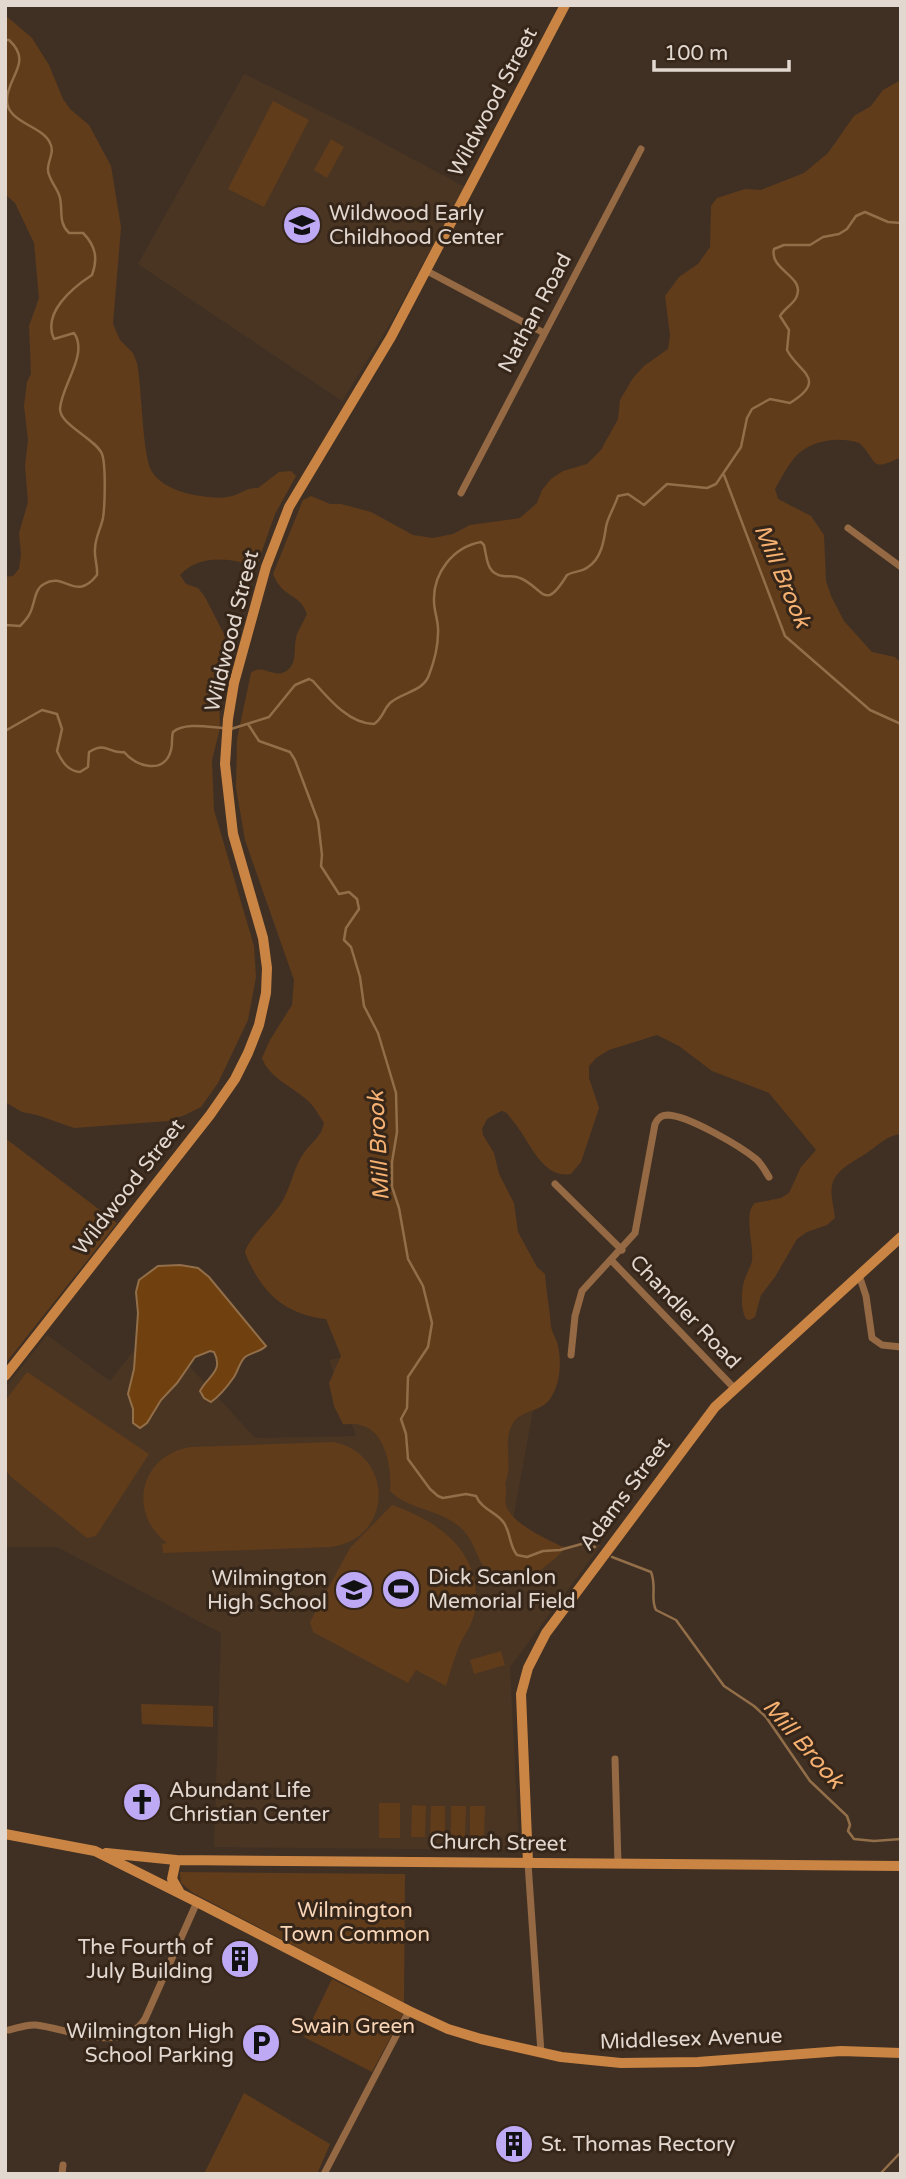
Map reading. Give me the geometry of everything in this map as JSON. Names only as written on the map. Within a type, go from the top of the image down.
[{"type":"street","name":"Wildwood Street","points":[[5,1376],[210,1115],[242,1066],[257,1031],[266,993],[266,959],[260,926],[236,848],[226,790],[228,719],[234,683],[256,600],[282,521],[391,337],[565,5]]},
{"type":"street","name":"Nathan Road","points":[[461,493],[641,149]]},
{"type":"street","points":[[427,271],[544,333]]},
{"type":"street","points":[[848,528],[899,563]]},
{"type":"street","points":[[571,1355],[575,1316],[582,1291],[622,1250],[636,1230],[655,1124],[662,1116],[674,1116],[727,1139],[758,1161],[769,1177]]},
{"type":"street","points":[[555,1184],[622,1250]]},
{"type":"street","name":"Adams Street","points":[[541,2053],[520,1710],[522,1684],[527,1668],[555,1620],[703,1422],[734,1388],[901,1237]]},
{"type":"street","name":"Chandler Road","points":[[611,1260],[734,1388]]},
{"type":"street","points":[[859,1275],[866,1296],[872,1338],[876,1343],[885,1346],[901,1347]]},
{"type":"street","points":[[615,1759],[618,1864]]},
{"type":"street","name":"Middlesex Avenue","points":[[5,1834],[94,1852],[408,2011],[462,2034],[541,2053],[634,2064],[841,2051],[901,2053]]},
{"type":"street","name":"Church Street","points":[[94,1852],[176,1860],[901,1866]]},
{"type":"street","points":[[176,1860],[172,1879],[182,1895]]},
{"type":"street","points":[[9,2030],[35,2025],[111,2038],[132,2033],[145,2019],[197,1902]]},
{"type":"street","points":[[324,2174],[408,2011]]},
{"type":"shaded area","name":"Wildwood Early Childhood Center","points":[[244,74],[355,128],[465,187],[391,322],[342,401],[138,264]]},
{"type":"shaded area","points":[[158,1266],[198,1268],[209,1277],[266,1346],[245,1357],[229,1384],[211,1402],[204,1398],[200,1391],[214,1373],[217,1359],[214,1352],[210,1351],[195,1357],[161,1400],[147,1423],[140,1428],[133,1423],[133,1409],[128,1394],[134,1369],[138,1313],[136,1292],[139,1280]]},
{"type":"shaded area","name":"Wilmington High School","points":[[153,1326],[255,1438],[356,1436],[329,1360],[357,1355],[540,1372],[508,1547],[601,1545],[510,1667],[519,1850],[214,1847],[221,1633],[57,1547],[5,1547],[5,1388],[47,1335],[110,1381]]},
{"type":"green space","points":[[5,15],[32,38],[49,65],[63,99],[70,109],[89,125],[111,166],[121,227],[113,324],[120,340],[133,353],[137,363],[146,452],[152,472],[163,483],[178,490],[218,498],[258,488],[279,472],[291,471],[296,476],[275,514],[256,568],[237,561],[216,560],[196,564],[180,575],[186,584],[198,588],[205,597],[227,640],[225,670],[219,688],[220,728],[212,760],[214,810],[254,946],[256,977],[248,1020],[218,1083],[201,1107],[168,1121],[74,1128],[22,1112],[5,1102],[5,577],[13,576],[19,569],[19,533],[28,502],[25,466],[28,440],[24,406],[27,382],[31,374],[29,326],[39,298],[34,243],[15,203],[5,194]]},
{"type":"green space","points":[[901,80],[901,457],[878,464],[859,443],[834,440],[817,443],[796,456],[775,489],[778,499],[811,516],[824,535],[826,581],[844,621],[872,652],[895,657],[901,663],[901,1134],[883,1141],[838,1174],[832,1189],[835,1218],[827,1225],[807,1232],[797,1239],[761,1295],[755,1317],[750,1320],[746,1319],[744,1314],[742,1297],[744,1281],[752,1261],[749,1221],[752,1208],[755,1203],[781,1198],[789,1193],[801,1167],[816,1150],[769,1093],[712,1071],[679,1046],[657,1035],[609,1050],[589,1066],[589,1078],[599,1108],[581,1162],[571,1174],[561,1174],[544,1164],[507,1113],[501,1111],[487,1119],[482,1129],[483,1135],[494,1153],[499,1174],[514,1203],[518,1232],[537,1267],[545,1274],[551,1327],[560,1356],[560,1371],[550,1399],[541,1407],[520,1416],[509,1432],[506,1502],[515,1519],[565,1548],[537,1574],[510,1575],[494,1579],[484,1568],[462,1529],[444,1517],[398,1498],[390,1491],[386,1452],[376,1434],[358,1424],[343,1424],[334,1406],[329,1383],[341,1356],[326,1319],[298,1312],[276,1299],[259,1279],[245,1253],[254,1236],[280,1205],[302,1156],[319,1135],[324,1123],[311,1104],[277,1078],[262,1058],[292,1005],[294,980],[245,840],[236,788],[237,739],[251,673],[262,670],[282,673],[288,670],[293,662],[297,634],[307,614],[300,602],[281,588],[273,574],[303,500],[311,496],[330,504],[341,504],[371,512],[413,535],[433,538],[453,534],[470,525],[520,518],[537,503],[542,490],[551,479],[563,471],[587,464],[601,450],[618,419],[620,400],[633,378],[644,366],[668,349],[670,335],[665,296],[679,277],[698,264],[710,247],[711,206],[717,198],[745,189],[761,190],[804,173],[828,153],[854,116],[871,106],[883,90]]},
{"type":"green space","points":[[273,101],[309,120],[264,207],[228,189]]},
{"type":"green space","points":[[331,139],[344,147],[327,178],[314,170]]},
{"type":"green space","points":[[5,1138],[117,1223],[5,1364]]},
{"type":"green space","points":[[27,1372],[149,1454],[96,1536],[87,1538],[10,1476],[5,1469],[5,1401]]},
{"type":"green space","points":[[334,1442],[354,1450],[368,1463],[376,1479],[379,1496],[375,1514],[366,1529],[351,1541],[331,1547],[163,1553],[162,1544],[167,1543],[154,1530],[146,1516],[143,1501],[145,1486],[160,1461],[174,1452],[191,1447]]},
{"type":"green space","name":"Dick Scanlon Memorial Field","points":[[392,1505],[428,1521],[443,1532],[467,1559],[473,1575],[476,1594],[474,1615],[458,1649],[446,1686],[416,1670],[408,1683],[313,1632],[310,1622],[350,1548]]},
{"type":"green space","points":[[501,1651],[505,1665],[474,1674],[470,1660]]},
{"type":"green space","points":[[141,1704],[213,1706],[213,1727],[142,1724]]},
{"type":"green space","points":[[379,1803],[400,1803],[400,1838],[379,1838]]},
{"type":"green space","points":[[412,1805],[426,1806],[425,1837],[411,1837]]},
{"type":"green space","points":[[431,1806],[445,1806],[445,1837],[430,1837]]},
{"type":"green space","points":[[451,1806],[466,1806],[465,1838],[451,1837]]},
{"type":"green space","points":[[470,1806],[485,1806],[484,1838],[470,1837]]},
{"type":"green space","name":"Wilmington Town Common","points":[[180,1872],[405,1874],[404,2003],[193,1893],[181,1883]]},
{"type":"green space","name":"Swain Green","points":[[332,1979],[403,2014],[372,2072],[304,2037]]},
{"type":"green space","points":[[244,2093],[330,2144],[317,2174],[204,2174]]},
{"type":"waterway","points":[[5,40],[9,40],[19,55],[17,69],[8,91],[8,107],[18,119],[40,132],[50,143],[52,150],[48,172],[60,198],[63,225],[69,233],[83,233],[95,253],[92,275],[61,302],[55,311],[51,329],[54,339],[74,333],[78,341],[76,360],[60,409],[66,421],[102,454],[105,485],[103,518],[95,545],[97,575],[82,586],[76,587],[58,581],[44,584],[38,589],[30,613],[23,623],[20,626],[5,625]]},
{"type":"waterway","points":[[231,729],[269,717],[295,685],[309,679],[348,715],[356,720],[374,724],[390,703],[426,681],[438,638],[434,601],[437,581],[447,563],[462,549],[481,542],[493,572],[520,578],[548,595],[553,593],[567,575],[586,569],[599,555],[608,520],[618,496],[628,494],[644,505],[667,484],[707,488],[716,484],[741,447],[747,418],[752,409],[770,399],[790,403],[808,388],[807,376],[787,350],[789,330],[780,316],[796,298],[798,290],[793,279],[777,263],[774,249],[784,245],[810,245],[823,237],[839,234],[847,229],[856,216],[865,212],[888,222],[901,223]]},
{"type":"waterway","name":"Mill Brook","points":[[724,475],[785,636],[870,710],[901,724]]},
{"type":"waterway","points":[[5,731],[42,710],[57,714],[62,729],[57,751],[66,765],[80,772],[88,767],[89,752],[95,749],[124,752],[143,765],[157,766],[168,758],[173,732],[178,729],[197,726],[224,728]]},
{"type":"waterway","name":"Mill Brook","points":[[248,724],[259,741],[290,752],[295,760],[318,821],[321,866],[339,894],[349,892],[357,899],[359,909],[346,928],[344,940],[351,947],[360,977],[364,1006],[378,1033],[396,1093],[397,1132],[392,1162],[392,1187],[399,1208],[408,1259],[423,1286],[432,1323],[428,1347],[408,1377],[407,1408],[401,1419],[406,1434],[408,1459],[438,1496],[476,1496],[482,1505],[504,1523],[517,1555],[527,1557],[585,1543],[595,1547]]},
{"type":"waterway","name":"Mill Brook","points":[[612,1557],[651,1572],[656,1610],[676,1620],[724,1686],[766,1717],[810,1781],[847,1816],[850,1825],[848,1831],[854,1839],[901,1839]]},
{"type":"waterway","name":"Mill Brook","points":[[880,2174],[901,2152]]},
{"type":"place","name":"Wildwood Early Childhood Center","points":[[302,225]]},
{"type":"place","name":"Dick Scanlon Memorial Field","points":[[401,1589]]},
{"type":"place","name":"Wilmington High School","points":[[354,1590]]},
{"type":"place","name":"Abundant Life Christian Center","points":[[142,1802]]},
{"type":"place","name":"The Fourth of July Building","points":[[240,1959]]},
{"type":"place","name":"Wilmington High School Parking","points":[[261,2043]]},
{"type":"place","name":"St. Thomas Rectory","points":[[514,2144]]}]
